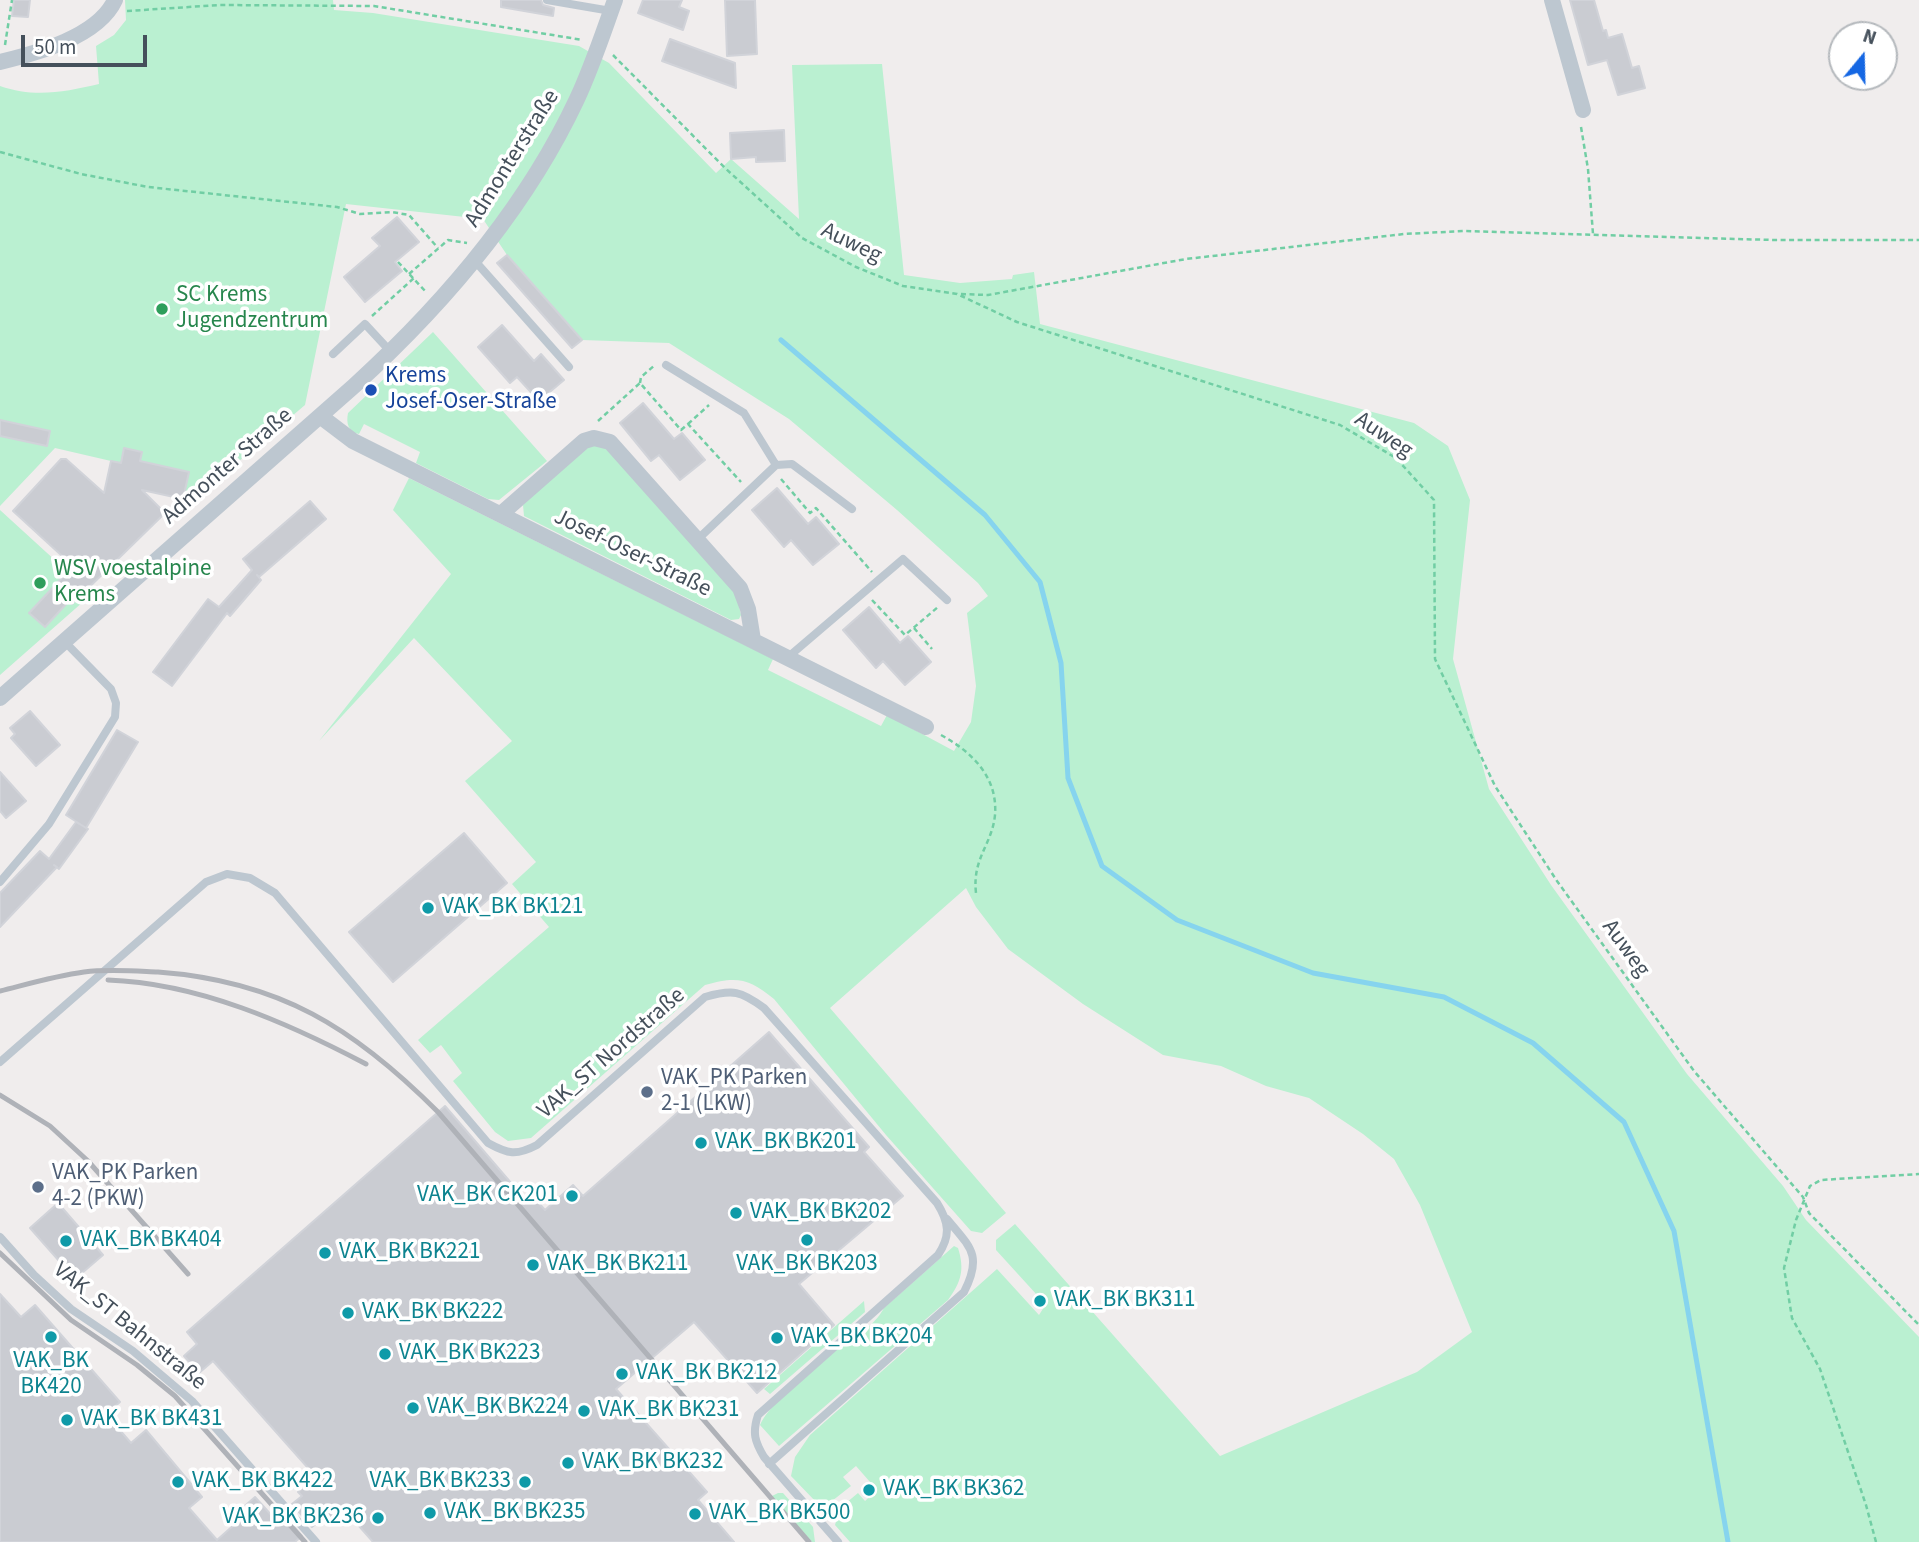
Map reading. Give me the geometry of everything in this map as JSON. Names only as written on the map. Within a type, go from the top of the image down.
[{"type":"street","points":[[1552,0],[1583,110]]},
{"type":"street","points":[[2,54],[53,47],[96,24],[112,6]]},
{"type":"street","name":"Admonterstraße","points":[[475,261],[551,149],[578,98],[593,42],[613,6]]},
{"type":"street","name":"Admonter Straße","points":[[0,698],[391,353],[475,261]]},
{"type":"street","name":"Josef-Oser-Straße","points":[[320,416],[353,441],[926,727]]},
{"type":"street","points":[[501,514],[584,441],[594,438],[610,442],[740,588],[745,598],[753,640]]},
{"type":"lane","points":[[547,0],[613,6]]},
{"type":"lane","points":[[475,261],[569,367]]},
{"type":"lane","points":[[333,354],[365,324],[391,353]]},
{"type":"lane","points":[[666,365],[744,413],[774,467]]},
{"type":"lane","points":[[698,539],[774,467],[792,464],[852,509]]},
{"type":"lane","points":[[787,658],[903,559],[947,600]]},
{"type":"lane","points":[[0,882],[50,824],[115,717],[116,702],[111,689],[65,642]]},
{"type":"lane","name":"VAK_ST Nordstraße","points":[[0,1062],[206,882],[227,874],[250,878],[275,894],[488,1143],[505,1152],[523,1153],[537,1145],[705,997],[726,991],[746,995],[764,1008],[937,1203],[971,1248],[974,1260],[973,1275],[964,1292],[769,1464]]},
{"type":"lane","points":[[838,1542],[769,1464],[755,1442],[754,1428],[758,1415],[938,1255],[946,1243],[948,1230],[945,1217]]},
{"type":"lane","name":"VAK_ST Bahnstraße","points":[[0,1237],[34,1275],[71,1309],[133,1351],[192,1401],[316,1542]]},
{"type":"path","points":[[2,54],[12,0]]},
{"type":"path","points":[[342,0],[345,5]]},
{"type":"path","points":[[112,6],[374,6],[593,42]]},
{"type":"path","name":"Auweg","points":[[593,42],[802,238],[856,267],[903,286],[957,294],[1017,322],[1340,425],[1396,458],[1434,500],[1435,659],[1495,786],[1557,881],[1694,1071],[1803,1197],[1809,1213],[1919,1325]]},
{"type":"path","points":[[1583,110],[1580,121],[1588,169],[1593,234]]},
{"type":"path","points":[[0,152],[81,174],[148,187],[337,206],[360,214],[401,212],[409,215],[438,248]]},
{"type":"path","points":[[957,294],[988,295],[1186,259],[1405,234],[1464,231],[1773,240],[1919,240]]},
{"type":"path","points":[[409,274],[448,240],[471,244]]},
{"type":"path","points":[[398,262],[430,295]]},
{"type":"path","points":[[365,324],[414,278]]},
{"type":"path","points":[[594,438],[598,421],[640,383],[641,377],[656,363],[666,365]]},
{"type":"path","points":[[640,383],[681,430],[719,397]]},
{"type":"path","points":[[688,424],[749,491]]},
{"type":"path","points":[[774,467],[810,513],[816,508],[879,580]]},
{"type":"path","points":[[865,592],[905,635],[947,600]]},
{"type":"path","points":[[914,628],[932,649]]},
{"type":"path","points":[[926,727],[975,757],[990,785],[995,816],[974,876],[976,893]]},
{"type":"path","points":[[1876,1542],[1820,1368],[1792,1318],[1784,1268],[1803,1197],[1810,1186],[1821,1180],[1919,1174]]},
{"type":"green space","points":[[125,0],[333,0],[334,10],[373,13],[579,46],[609,63],[716,173],[731,159],[799,219],[792,65],[882,64],[904,275],[960,283],[1012,279],[1013,275],[1034,272],[1040,324],[1414,423],[1448,446],[1470,500],[1453,659],[1489,789],[1551,885],[1687,1074],[1783,1186],[1806,1220],[1919,1337],[1919,1542],[850,1542],[835,1525],[840,1508],[858,1493],[865,1501],[877,1490],[856,1466],[843,1477],[851,1486],[832,1501],[817,1503],[791,1476],[795,1457],[810,1435],[997,1269],[1039,1315],[1046,1304],[1045,1298],[1037,1295],[996,1250],[996,1240],[1015,1224],[1220,1456],[1417,1372],[1472,1332],[1420,1205],[1394,1159],[1363,1134],[1309,1098],[1266,1086],[1221,1066],[1163,1055],[1083,1004],[1008,949],[976,907],[966,888],[830,1008],[1006,1213],[982,1233],[971,1231],[886,1135],[774,999],[757,987],[742,981],[725,980],[705,985],[531,1138],[508,1141],[495,1132],[453,1081],[462,1073],[441,1045],[430,1053],[418,1040],[549,927],[512,884],[536,862],[465,781],[512,741],[414,638],[319,741],[451,574],[393,510],[409,478],[773,659],[768,670],[881,726],[887,715],[954,751],[971,722],[976,686],[967,613],[988,596],[978,583],[897,510],[789,419],[669,343],[582,340],[507,255],[483,219],[346,204],[305,405],[192,501],[106,482],[111,461],[55,448],[0,506],[0,86],[37,93],[99,84],[96,46],[114,35],[126,20]]},
{"type":"green space","points":[[433,332],[547,461],[499,500],[488,499],[416,463],[420,452],[364,424],[359,434],[349,426],[348,413]]},
{"type":"green space","points":[[591,445],[606,448],[736,592],[741,615],[739,619],[731,620],[524,516],[523,505],[585,447]]},
{"type":"green space","name":"WSV voestalpine Krems","points":[[0,510],[92,594],[0,675]]},
{"type":"green space","points":[[954,1246],[958,1248],[961,1269],[959,1281],[948,1300],[779,1446],[760,1425],[773,1406],[819,1362],[869,1326],[884,1308]]},
{"type":"green space","points":[[864,1301],[865,1312],[770,1394],[764,1389]]},
{"type":"green space","points":[[783,1493],[813,1527],[815,1542],[812,1542],[772,1496]]},
{"type":"building","points":[[14,0],[30,0],[28,17],[12,16]]},
{"type":"building","points":[[501,0],[541,0],[543,5],[554,8],[553,16],[501,7]]},
{"type":"building","points":[[643,0],[682,0],[679,7],[689,11],[683,30],[638,13]]},
{"type":"building","points":[[725,0],[755,0],[757,54],[727,56]]},
{"type":"building","points":[[1570,0],[1594,0],[1603,31],[1606,30],[1608,38],[1622,34],[1632,68],[1639,66],[1645,88],[1618,95],[1607,60],[1588,65]]},
{"type":"building","points":[[670,39],[735,63],[736,88],[662,61]]},
{"type":"building","points":[[784,130],[785,161],[756,162],[756,157],[731,159],[730,133]]},
{"type":"building","points":[[397,217],[419,242],[395,262],[402,271],[365,302],[344,277],[380,246],[372,238]]},
{"type":"building","points":[[507,255],[582,340],[572,348],[497,263]]},
{"type":"building","points":[[502,325],[534,361],[541,354],[564,380],[539,401],[517,377],[510,383],[478,347]]},
{"type":"building","points":[[643,403],[674,439],[682,433],[705,460],[680,480],[659,455],[651,461],[620,423]]},
{"type":"building","points":[[0,420],[50,431],[47,446],[0,436]]},
{"type":"building","points":[[124,448],[142,452],[140,461],[189,472],[183,499],[142,490],[165,513],[72,604],[69,601],[45,627],[29,613],[73,566],[13,511],[61,459],[66,459],[104,493],[111,461],[121,463]]},
{"type":"building","points":[[777,488],[808,524],[816,517],[839,544],[813,565],[791,540],[784,547],[752,510]]},
{"type":"building","points":[[310,501],[326,519],[259,577],[257,575],[261,580],[230,616],[227,613],[172,686],[153,672],[208,599],[219,607],[252,570],[243,559]]},
{"type":"building","points":[[869,607],[900,643],[908,636],[931,662],[905,685],[883,661],[876,668],[843,630]]},
{"type":"building","points":[[30,711],[60,745],[36,766],[11,738],[15,734],[10,728]]},
{"type":"building","points":[[117,730],[138,742],[86,828],[66,815]]},
{"type":"building","points":[[0,772],[26,801],[6,818],[0,811]]},
{"type":"building","points":[[76,822],[88,829],[59,869],[57,867],[0,927],[0,893],[40,851],[49,859]]},
{"type":"building","name":"VAK_BK BK121","points":[[464,833],[507,883],[393,982],[349,932]]},
{"type":"building","points":[[769,1032],[869,1147],[864,1152],[903,1196],[799,1284],[834,1325],[757,1393],[694,1322],[616,1389],[707,1492],[698,1500],[734,1542],[373,1542],[344,1509],[326,1524],[322,1519],[312,1527],[292,1504],[302,1496],[298,1492],[316,1477],[213,1361],[199,1373],[184,1356],[197,1344],[187,1332],[445,1106],[524,1198],[530,1193],[545,1210],[573,1185],[583,1196]]},
{"type":"building","name":"VAK_BK BK404","points":[[58,1203],[103,1255],[75,1279],[30,1228]]},
{"type":"building","points":[[0,1294],[21,1317],[35,1305],[120,1402],[106,1414],[131,1443],[146,1430],[202,1497],[189,1508],[217,1540],[244,1516],[239,1511],[255,1497],[274,1518],[281,1512],[302,1536],[295,1542],[0,1542]]},
{"type":"waterway","points":[[781,340],[985,515],[1040,582],[1061,663],[1068,778],[1102,866],[1177,920],[1313,973],[1444,997],[1533,1043],[1624,1122],[1674,1231],[1728,1542]]},
{"type":"railway","points":[[0,991],[93,971],[158,972],[202,977],[278,998],[345,1033],[407,1082],[438,1112],[809,1542]]},
{"type":"railway","points":[[108,980],[142,983],[209,997],[274,1020],[366,1064]]},
{"type":"railway","points":[[0,1095],[50,1126],[88,1161],[188,1274]]},
{"type":"railway","points":[[0,1253],[71,1320],[137,1365],[175,1396],[305,1542]]},
{"type":"place","name":"SC Krems Jugendzentrum","points":[[162,309]]},
{"type":"place","name":"Krems Josef-Oser-Straße","points":[[371,390]]},
{"type":"place","name":"WSV voestalpine Krems","points":[[40,583]]},
{"type":"place","name":"VAK_BK BK121","points":[[428,908]]},
{"type":"place","name":"VAK_PK Parken 2-1 (LKW)","points":[[647,1092]]},
{"type":"place","name":"VAK_BK BK201","points":[[701,1143]]},
{"type":"place","name":"VAK_PK Parken 4-2 (PKW)","points":[[38,1187]]},
{"type":"place","name":"VAK_BK CK201","points":[[572,1196]]},
{"type":"place","name":"VAK_BK BK202","points":[[736,1213]]},
{"type":"place","name":"VAK_BK BK203","points":[[807,1240]]},
{"type":"place","name":"VAK_BK BK404","points":[[66,1241]]},
{"type":"place","name":"VAK_BK BK221","points":[[325,1253]]},
{"type":"place","name":"VAK_BK BK211","points":[[533,1265]]},
{"type":"place","name":"VAK_BK BK311","points":[[1040,1301]]},
{"type":"place","name":"VAK_BK BK222","points":[[348,1313]]},
{"type":"place","name":"VAK_BK BK420","points":[[51,1337]]},
{"type":"place","name":"VAK_BK BK204","points":[[777,1338]]},
{"type":"place","name":"VAK_BK BK223","points":[[385,1354]]},
{"type":"place","name":"VAK_BK BK212","points":[[622,1374]]},
{"type":"place","name":"VAK_BK BK224","points":[[413,1408]]},
{"type":"place","name":"VAK_BK BK231","points":[[584,1411]]},
{"type":"place","name":"VAK_BK BK431","points":[[67,1420]]},
{"type":"place","name":"VAK_BK BK232","points":[[568,1463]]},
{"type":"place","name":"VAK_BK BK422","points":[[178,1482]]},
{"type":"place","name":"VAK_BK BK233","points":[[525,1482]]},
{"type":"place","name":"VAK_BK BK362","points":[[869,1490]]},
{"type":"place","name":"VAK_BK BK235","points":[[430,1513]]},
{"type":"place","name":"VAK_BK BK500","points":[[695,1514]]},
{"type":"place","name":"VAK_BK BK236","points":[[378,1518]]}]
